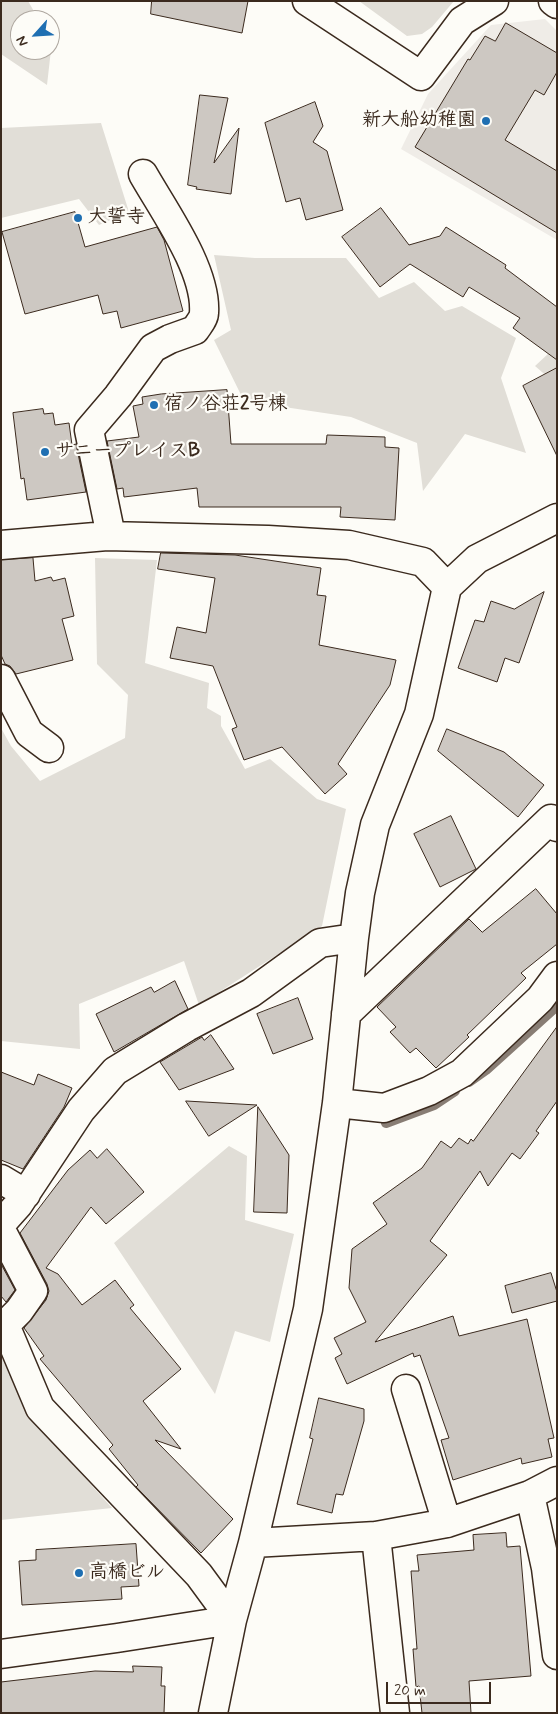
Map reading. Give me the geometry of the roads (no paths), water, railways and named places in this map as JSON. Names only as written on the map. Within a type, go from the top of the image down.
[{"type":"street","points":[[307,1],[421,76],[462,21],[494,1]]},
{"type":"street","points":[[553,1],[557,4]]},
{"type":"street","points":[[111,536],[88,430],[118,396],[153,348],[170,339],[195,330],[204,315],[202,286],[189,254],[143,174]]},
{"type":"street","points":[[213,1713],[232,1620],[253,1543],[308,1309],[337,1103],[360,893],[375,825],[419,714],[448,586],[477,559],[557,518]]},
{"type":"street","points":[[1,545],[111,536],[268,540],[349,545],[423,562],[448,586]]},
{"type":"street","points":[[1,679],[29,733],[49,748]]},
{"type":"street","points":[[346,1014],[551,820],[557,827]]},
{"type":"street","points":[[1,1224],[26,1194],[81,1110],[115,1071],[188,1027],[251,993],[320,943],[354,938]]},
{"type":"street","points":[[337,1103],[384,1108],[429,1091],[462,1073],[540,999],[557,976]]},
{"type":"street","points":[[1,1179],[26,1194]]},
{"type":"street","points":[[1,1230],[33,1291],[5,1325],[40,1408],[199,1575],[232,1620]]},
{"type":"street","points":[[406,1389],[447,1523]]},
{"type":"street","points":[[253,1543],[376,1536],[447,1523],[530,1496],[557,1480]]},
{"type":"street","points":[[530,1496],[546,1568],[557,1656]]},
{"type":"street","points":[[376,1536],[396,1713]]},
{"type":"street","points":[[1,1654],[232,1620]]},
{"type":"waterway","points":[[469,1082],[486,1070],[557,1006]]},
{"type":"waterway","points":[[386,1123],[434,1105],[455,1091]]},
{"type":"place","name":"新大船幼稚園","points":[[486,121]]},
{"type":"place","name":"大誓寺","points":[[78,218]]},
{"type":"place","name":"宿ノ谷荘2号棟","points":[[154,405]]},
{"type":"place","name":"サニープレイスB","points":[[45,452]]},
{"type":"place","name":"高橋ビル","points":[[79,1573]]}]
